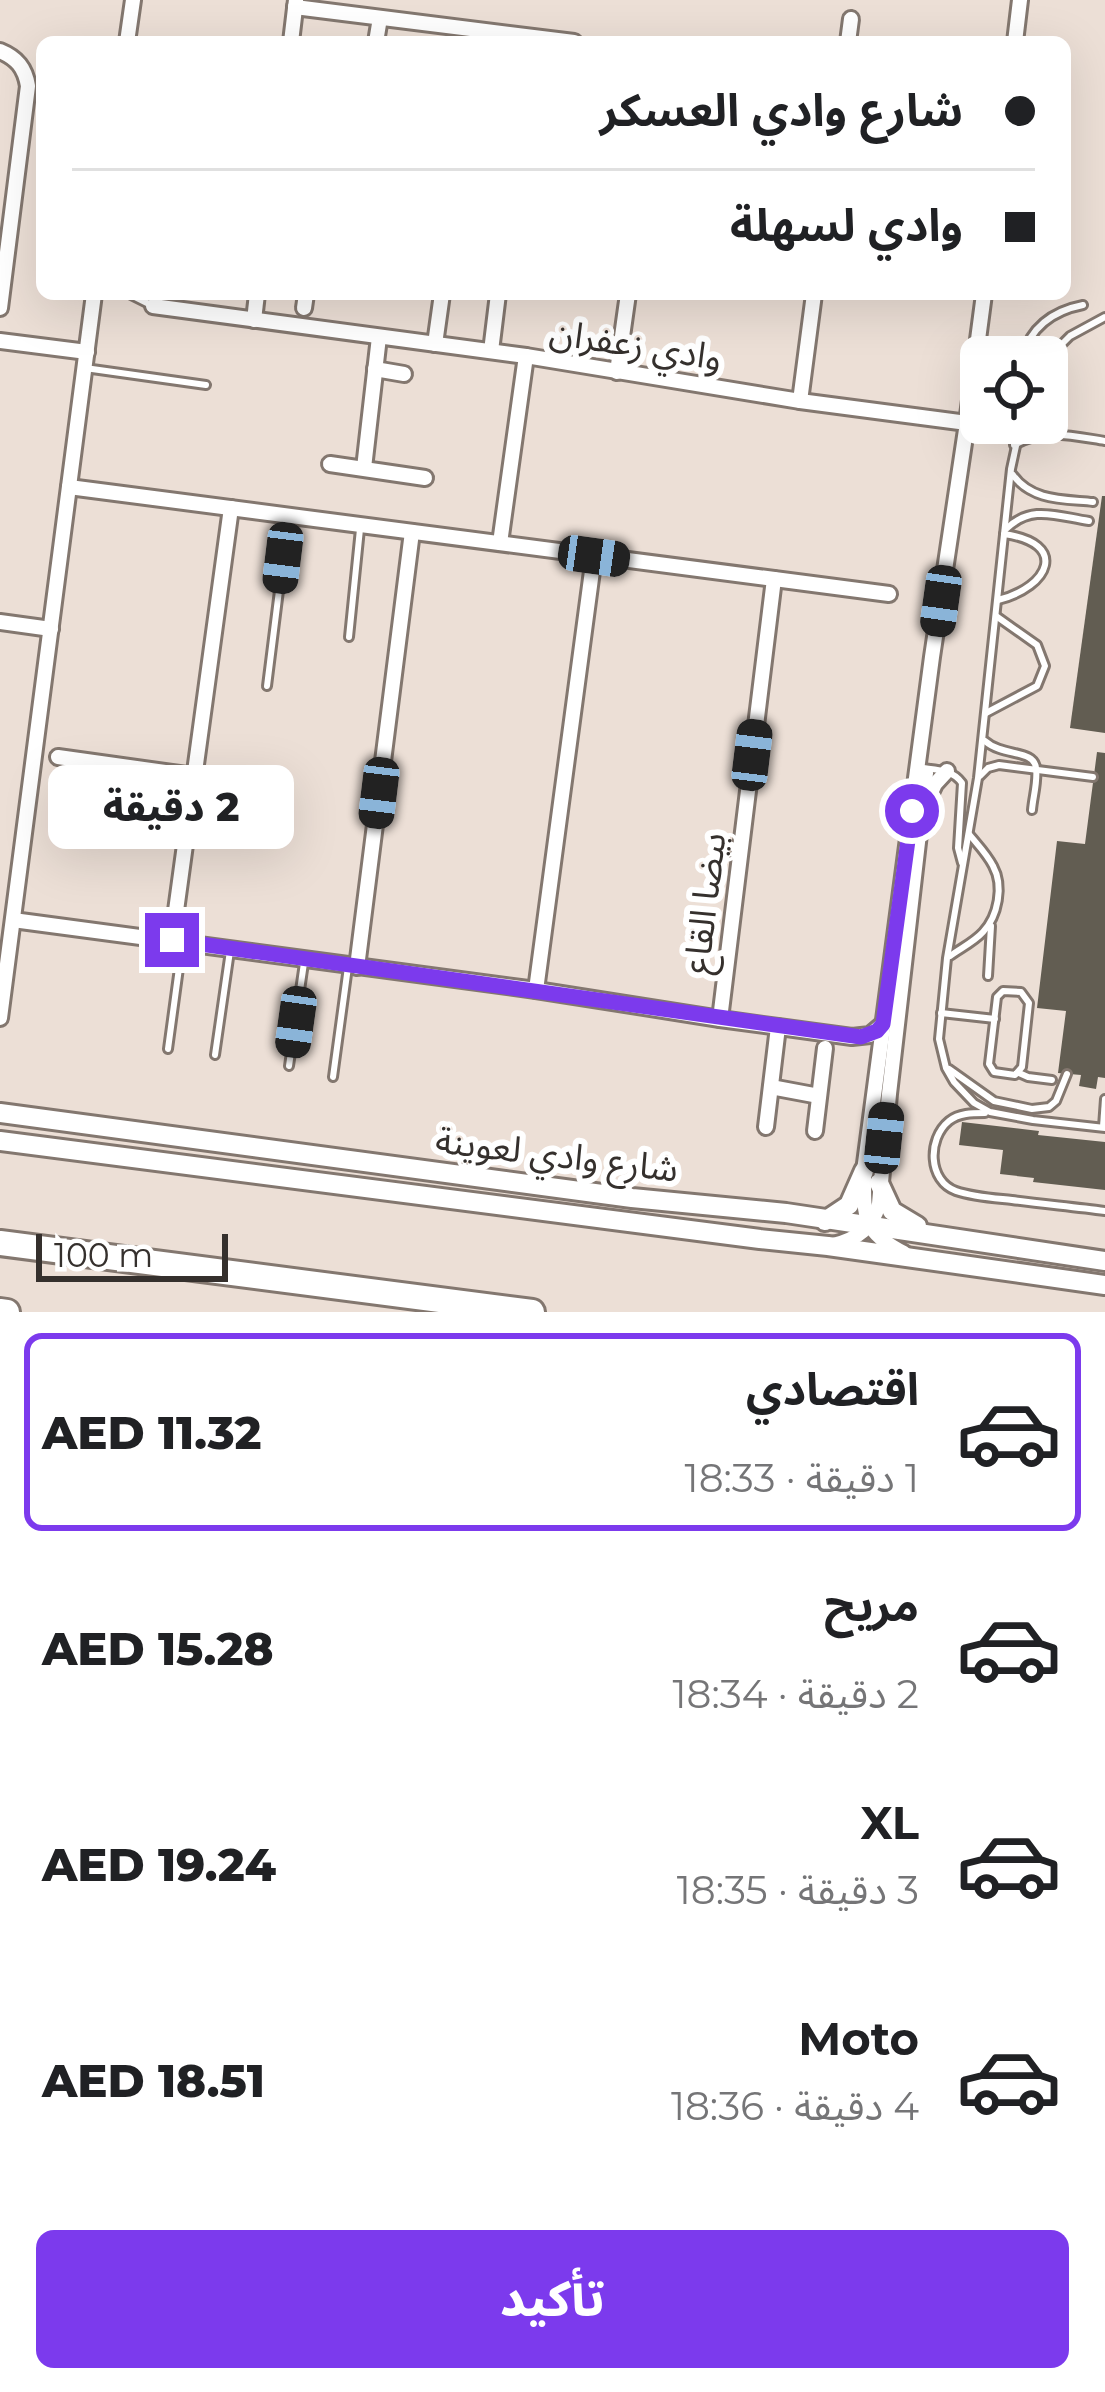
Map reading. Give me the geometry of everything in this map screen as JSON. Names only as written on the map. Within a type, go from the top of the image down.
[{"type":"highway","points":[[0,1243],[532,1312]]},
{"type":"main road","name":"شارع وادي لعوينة","points":[[4,1109],[1105,1261]]},
{"type":"main road","name":"شارع وادي لعوينة","points":[[0,1141],[1105,1285]]},
{"type":"main road","points":[[825,1221],[849,1205],[872,1178],[898,1217],[961,1241]]},
{"type":"street","points":[[128,36],[133,0]]},
{"type":"street","points":[[1016,36],[1020,0]]},
{"type":"street","points":[[291,36],[296,3],[476,36]]},
{"type":"street","points":[[377,36],[380,18]]},
{"type":"street","points":[[849,36],[851,19]]},
{"type":"street","points":[[0,51],[20,64],[28,86],[7,198],[0,308]]},
{"type":"street","points":[[0,1018],[93,300]]},
{"type":"street","points":[[254,320],[256,300]]},
{"type":"street","points":[[435,344],[441,300]]},
{"type":"street","points":[[491,352],[497,300]]},
{"type":"street","points":[[617,373],[627,300]]},
{"type":"street","points":[[800,401],[813,300]]},
{"type":"street","points":[[978,336],[983,300]]},
{"type":"street","name":"وادي زعفران","points":[[153,306],[526,356],[960,422]]},
{"type":"street","points":[[364,469],[379,337]]},
{"type":"street","points":[[0,341],[86,360]]},
{"type":"street","points":[[500,543],[526,356]]},
{"type":"street","points":[[375,369],[404,374]]},
{"type":"street","points":[[828,1246],[854,1238],[869,1226],[879,1204],[872,1178],[879,1057],[964,444]]},
{"type":"street","points":[[330,464],[425,478]]},
{"type":"street","points":[[69,487],[889,594]]},
{"type":"street","points":[[177,940],[230,508]]},
{"type":"street","points":[[353,966],[412,532]]},
{"type":"street","points":[[536,990],[594,556]]},
{"type":"street","name":"بيضا القاع","points":[[720,1019],[774,579]]},
{"type":"street","points":[[0,622],[51,628]]},
{"type":"street","points":[[58,757],[194,776]]},
{"type":"street","points":[[872,1178],[922,815],[922,768]]},
{"type":"street","points":[[922,815],[932,789],[947,771]]},
{"type":"street","points":[[13,920],[853,1037],[870,1035],[883,1024]]},
{"type":"street","points":[[766,1127],[778,1027]]},
{"type":"street","points":[[853,1037],[879,1057]]},
{"type":"street","points":[[814,1131],[825,1048]]},
{"type":"street","points":[[771,1087],[819,1096]]},
{"type":"street","points":[[869,1226],[885,1243],[920,1259]]},
{"type":"lane","points":[[141,300],[153,306]]},
{"type":"lane","points":[[1032,336],[1060,311],[1083,305]]},
{"type":"lane","points":[[1068,338],[1105,316]]},
{"type":"lane","points":[[86,360],[206,385]]},
{"type":"lane","points":[[990,1112],[963,1093],[946,1067],[939,1040],[947,958],[978,778],[1014,445],[1040,434],[1105,441]]},
{"type":"lane","points":[[1011,472],[1023,488],[1035,494],[1093,502]]},
{"type":"lane","points":[[1005,532],[1030,513],[1089,521]]},
{"type":"lane","points":[[267,686],[289,515]]},
{"type":"lane","points":[[349,638],[360,525]]},
{"type":"lane","points":[[998,600],[1036,584],[1045,567],[1036,544],[1005,532]]},
{"type":"lane","points":[[986,713],[1029,693],[1045,666],[1037,645],[997,616]]},
{"type":"lane","points":[[983,738],[998,750],[1031,757],[1036,769],[1032,810]]},
{"type":"lane","points":[[978,778],[999,765],[1093,777]]},
{"type":"lane","points":[[922,768],[947,771],[962,783],[958,848],[964,866]]},
{"type":"lane","points":[[969,834],[998,878],[988,976]]},
{"type":"lane","points":[[947,958],[976,939],[991,921]]},
{"type":"lane","points":[[168,1049],[177,940]]},
{"type":"lane","points":[[215,1054],[230,948]]},
{"type":"lane","points":[[289,1066],[304,959]]},
{"type":"lane","points":[[333,1076],[353,966]]},
{"type":"lane","points":[[1018,1073],[1027,996],[1000,992],[990,1068],[998,1074],[1052,1080]]},
{"type":"lane","points":[[941,1012],[994,1018]]},
{"type":"lane","points":[[946,1067],[994,1101],[1032,1109],[1056,1101],[1067,1074]]},
{"type":"lane","points":[[1105,1099],[1104,1128],[990,1112],[958,1115],[943,1127],[934,1167],[946,1186],[975,1196],[1105,1211]]},
{"type":"building","points":[[1105,496],[1105,733],[1070,728]]},
{"type":"building","points":[[1097,752],[1105,753],[1105,1078],[1098,1077],[1096,1089],[1079,1086],[1081,1075],[1058,1073],[1066,1011],[1037,1008],[1057,841],[1085,844]]},
{"type":"building","points":[[962,1122],[1105,1142],[1105,1190],[1000,1174],[1003,1150],[959,1145]]},
{"type":"route","points":[[172,940],[861,1037],[883,1024],[912,811]]}]
